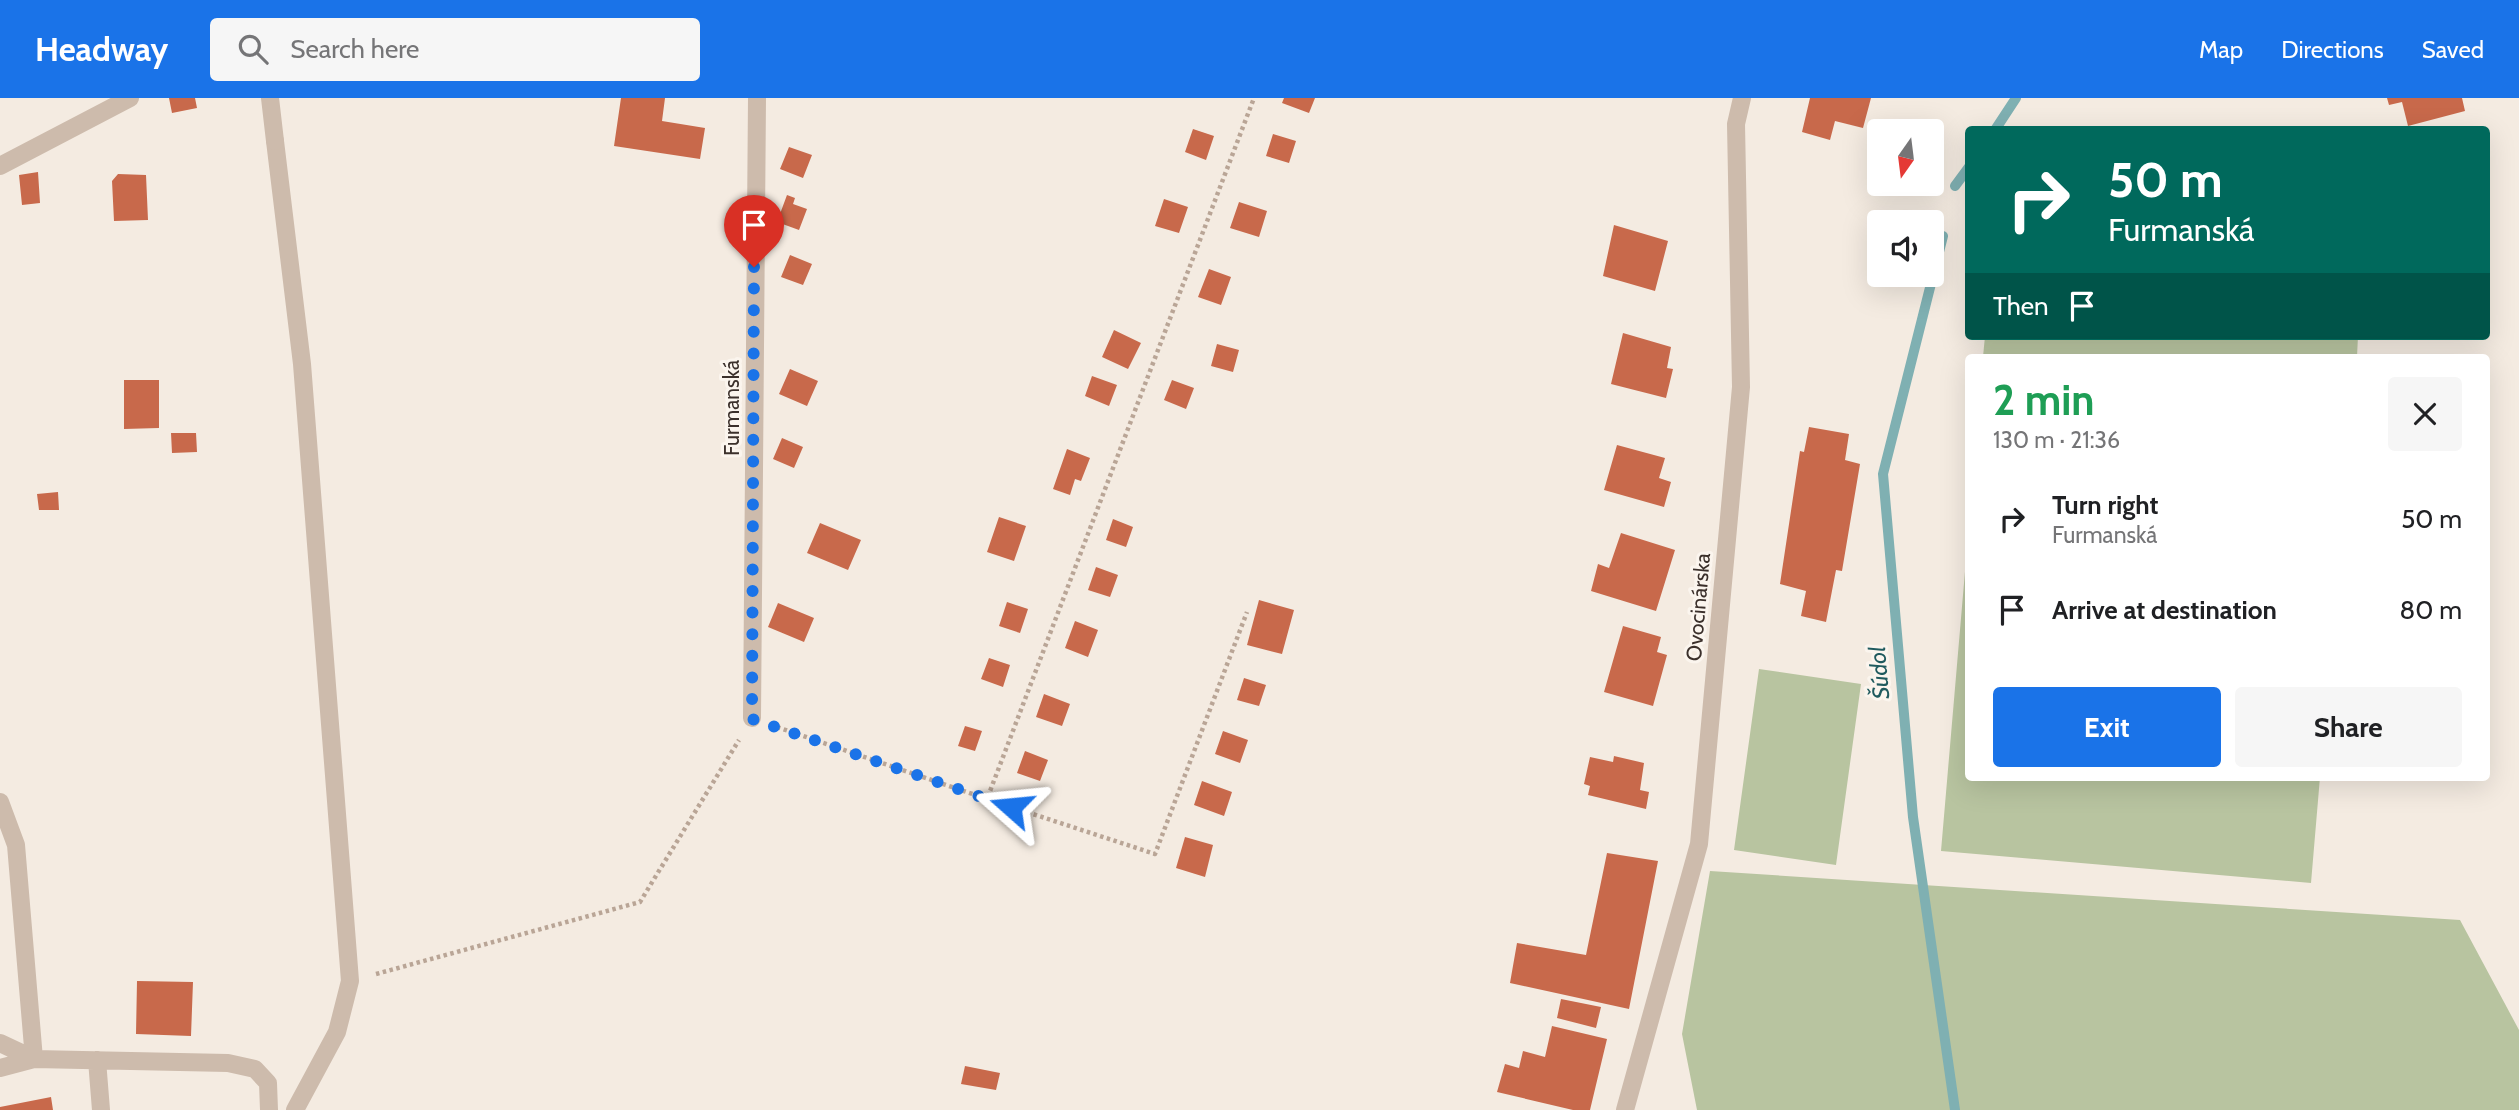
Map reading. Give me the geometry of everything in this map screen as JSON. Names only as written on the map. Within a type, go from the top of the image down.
[{"type":"street","points":[[0,166],[130,98]]},
{"type":"street","points":[[270,98],[302,364],[350,981],[337,1032],[295,1110]]},
{"type":"street","name":"Furmanská","points":[[752,719],[757,98]]},
{"type":"street","name":"Ovocinárska","points":[[1625,1110],[1699,844],[1741,387],[1736,124],[1742,98]]},
{"type":"street","points":[[0,802],[16,845],[34,1059]]},
{"type":"street","points":[[0,1043],[34,1059]]},
{"type":"street","points":[[0,1068],[34,1059],[228,1063],[255,1069],[268,1083],[270,1110]]},
{"type":"street","points":[[97,1060],[101,1110]]},
{"type":"path","points":[[987,799],[1254,98]]},
{"type":"path","points":[[350,981],[640,902],[752,719],[1155,853],[1247,612]]},
{"type":"green space","points":[[1985,340],[2358,340],[2357,354],[1983,354]]},
{"type":"green space","points":[[1965,572],[1965,781],[2320,781],[2311,883],[1941,851]]},
{"type":"green space","points":[[1759,669],[1861,684],[1836,865],[1734,850]]},
{"type":"green space","points":[[1710,871],[2460,920],[2519,1030],[2519,1110],[1697,1110],[1682,1034]]},
{"type":"building","points":[[169,98],[195,98],[197,108],[172,113]]},
{"type":"building","points":[[621,98],[665,98],[662,121],[705,128],[700,159],[614,146]]},
{"type":"building","points":[[1284,98],[1315,98],[1309,113],[1282,103]]},
{"type":"building","points":[[1810,98],[1871,98],[1863,128],[1835,121],[1830,140],[1802,132]]},
{"type":"building","points":[[2387,98],[2462,98],[2465,111],[2408,126],[2402,102],[2389,105]]},
{"type":"building","points":[[1193,129],[1214,136],[1206,160],[1185,152]]},
{"type":"building","points":[[1273,134],[1296,141],[1289,163],[1266,156]]},
{"type":"building","points":[[789,147],[812,155],[803,178],[780,169]]},
{"type":"building","points":[[38,172],[40,203],[22,205],[19,175]]},
{"type":"building","points":[[118,174],[146,175],[148,220],[114,221],[112,181]]},
{"type":"building","points":[[787,195],[795,198],[793,204],[807,209],[799,230],[777,222]]},
{"type":"building","points":[[1164,199],[1188,207],[1179,233],[1155,226]]},
{"type":"building","points":[[1239,202],[1267,211],[1259,237],[1230,228]]},
{"type":"building","points":[[1614,225],[1668,241],[1655,291],[1603,276]]},
{"type":"building","points":[[790,255],[812,264],[803,285],[781,277]]},
{"type":"building","points":[[1209,269],[1231,277],[1221,305],[1198,297]]},
{"type":"building","points":[[1114,330],[1141,343],[1128,369],[1102,357]]},
{"type":"building","points":[[1623,333],[1671,347],[1667,368],[1673,369],[1666,398],[1611,384]]},
{"type":"building","points":[[1217,344],[1239,350],[1233,372],[1211,366]]},
{"type":"building","points":[[790,369],[818,381],[807,406],[779,394]]},
{"type":"building","points":[[1092,376],[1117,385],[1109,406],[1085,396]]},
{"type":"building","points":[[124,380],[159,380],[159,428],[124,429]]},
{"type":"building","points":[[1172,380],[1194,388],[1186,409],[1164,400]]},
{"type":"building","points":[[1809,427],[1849,434],[1845,460],[1860,464],[1842,571],[1836,570],[1826,622],[1801,616],[1806,591],[1780,584],[1800,451],[1804,452]]},
{"type":"building","points":[[171,433],[196,433],[197,452],[172,453]]},
{"type":"building","points":[[782,438],[803,447],[794,468],[773,459]]},
{"type":"building","points":[[1617,445],[1665,458],[1659,478],[1671,482],[1664,507],[1604,490]]},
{"type":"building","points":[[1067,449],[1090,458],[1081,481],[1075,479],[1070,495],[1053,489]]},
{"type":"building","points":[[58,492],[59,510],[39,510],[37,494]]},
{"type":"building","points":[[999,517],[1026,526],[1014,561],[987,552]]},
{"type":"building","points":[[1113,519],[1133,527],[1126,547],[1106,540]]},
{"type":"building","points":[[820,523],[861,540],[848,570],[807,553]]},
{"type":"building","points":[[1621,533],[1675,550],[1656,611],[1591,591],[1598,564],[1609,568]]},
{"type":"building","points":[[1096,567],[1118,575],[1110,597],[1088,590]]},
{"type":"building","points":[[1259,600],[1294,610],[1282,654],[1247,645]]},
{"type":"building","points":[[1007,602],[1028,609],[1020,633],[999,626]]},
{"type":"building","points":[[778,603],[814,618],[804,642],[768,627]]},
{"type":"building","points":[[1075,621],[1098,630],[1088,657],[1065,648]]},
{"type":"building","points":[[1623,626],[1661,637],[1657,652],[1667,655],[1653,706],[1604,692]]},
{"type":"building","points":[[989,658],[1010,665],[1003,687],[981,679]]},
{"type":"building","points":[[1244,678],[1266,685],[1259,706],[1237,700]]},
{"type":"building","points":[[1044,694],[1070,704],[1062,726],[1036,717]]},
{"type":"building","points":[[965,726],[982,731],[975,751],[958,746]]},
{"type":"building","points":[[1223,731],[1248,740],[1240,763],[1215,754]]},
{"type":"building","points":[[1025,751],[1048,760],[1040,781],[1017,773]]},
{"type":"building","points":[[1614,756],[1644,763],[1640,790],[1649,792],[1646,809],[1588,795],[1590,786],[1584,784],[1590,757],[1613,762]]},
{"type":"building","points":[[1202,781],[1232,792],[1224,816],[1194,805]]},
{"type":"building","points":[[1185,837],[1213,845],[1205,877],[1176,868]]},
{"type":"building","points":[[1607,853],[1658,861],[1629,1009],[1510,983],[1517,943],[1586,955]]},
{"type":"building","points":[[137,981],[193,982],[191,1036],[136,1034]]},
{"type":"building","points":[[1561,999],[1601,1007],[1596,1028],[1557,1018]]},
{"type":"building","points":[[1552,1026],[1607,1039],[1590,1110],[1573,1110],[1497,1092],[1505,1064],[1519,1068],[1523,1051],[1545,1057]]},
{"type":"building","points":[[965,1066],[1000,1073],[996,1090],[961,1084]]},
{"type":"building","points":[[51,1097],[53,1110],[0,1110],[0,1107]]},
{"type":"waterway","name":"Šúdol","points":[[1998,126],[2016,98]]},
{"type":"waterway","name":"Šúdol","points":[[1955,186],[1965,172]]},
{"type":"waterway","name":"Šúdol","points":[[1930,287],[1883,474],[1913,817],[1955,1110]]},
{"type":"route","points":[[754,267],[752,719],[1011,807]]}]
